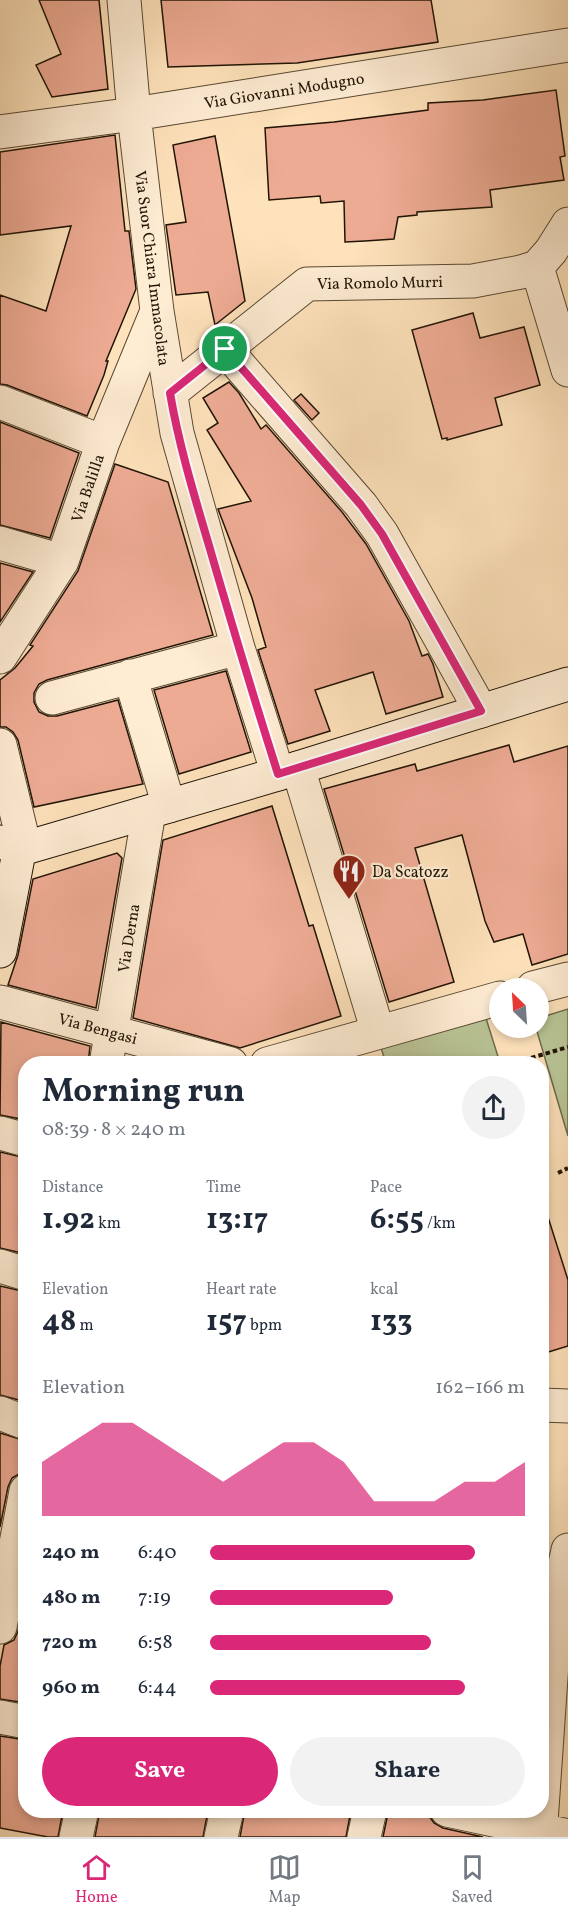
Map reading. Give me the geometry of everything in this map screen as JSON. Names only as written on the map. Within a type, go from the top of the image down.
[{"type":"street","name":"Via Suor Chiara Immacolata","points":[[124,0],[134,114],[157,311],[177,433],[238,648],[288,771],[378,1032]]},
{"type":"street","name":"Via Giovanni Modugno","points":[[0,132],[134,114],[568,45]]},
{"type":"street","points":[[568,224],[551,251],[537,267],[568,369]]},
{"type":"street","name":"Via Romolo Murri","points":[[170,393],[307,284],[473,281],[537,267]]},
{"type":"street","name":"Via Balilla","points":[[0,657],[62,561],[103,442],[157,311]]},
{"type":"street","points":[[225,349],[361,505],[382,534],[481,711]]},
{"type":"street","points":[[0,402],[103,442]]},
{"type":"street","points":[[0,543],[62,561]]},
{"type":"street","points":[[52,698],[238,648]]},
{"type":"street","points":[[130,676],[159,809]]},
{"type":"street","points":[[15,846],[159,809],[568,684]]},
{"type":"street","points":[[0,745],[15,846],[0,951]]},
{"type":"street","name":"Via Derna","points":[[108,1056],[159,809]]},
{"type":"street","points":[[549,984],[568,979]]},
{"type":"street","points":[[295,1056],[489,1001]]},
{"type":"street","name":"Via Bengasi","points":[[0,1002],[202,1056]]},
{"type":"street","points":[[0,1132],[18,1138]]},
{"type":"street","points":[[0,1266],[18,1272]]},
{"type":"street","points":[[549,1405],[568,1406]]},
{"type":"street","points":[[0,1413],[18,1420]]},
{"type":"street","points":[[0,1627],[18,1530]]},
{"type":"street","points":[[481,1818],[550,1834],[555,1604],[568,1550]]},
{"type":"street","points":[[0,1717],[18,1720]]},
{"type":"street","points":[[76,1837],[80,1818]]},
{"type":"street","points":[[220,1837],[225,1818]]},
{"type":"street","points":[[364,1837],[368,1818]]},
{"type":"path","points":[[538,1056],[568,1047]]},
{"type":"path","points":[[558,1173],[568,1168]]},
{"type":"green space","points":[[568,1009],[568,1136],[549,1072],[549,1056],[544,1056],[539,1038],[549,1038],[549,1015]]},
{"type":"green space","points":[[485,1015],[489,1038],[492,1038],[498,1056],[384,1056],[380,1045]]},
{"type":"building","points":[[39,0],[99,0],[108,89],[52,97],[36,65],[61,54]]},
{"type":"building","points":[[161,0],[431,0],[438,42],[297,63],[168,67]]},
{"type":"building","points":[[556,90],[565,156],[560,157],[564,180],[490,190],[492,207],[417,212],[417,215],[398,217],[394,239],[365,241],[345,242],[344,201],[321,203],[320,196],[269,200],[265,128],[428,110],[428,103],[483,100]]},
{"type":"building","points":[[115,135],[125,231],[129,231],[136,289],[106,361],[108,361],[104,375],[87,416],[0,384],[0,295],[46,311],[71,226],[0,235],[0,152]]},
{"type":"building","points":[[215,136],[245,301],[215,325],[208,292],[176,295],[166,225],[186,222],[173,145]]},
{"type":"building","points":[[473,313],[480,338],[524,327],[540,385],[495,398],[502,425],[447,440],[447,438],[442,439],[412,330]]},
{"type":"building","points":[[229,382],[239,393],[261,429],[266,425],[342,512],[366,544],[409,621],[422,656],[428,654],[443,697],[386,714],[373,672],[315,690],[330,731],[288,744],[258,650],[266,647],[252,598],[218,509],[251,501],[207,430],[218,423],[203,398]]},
{"type":"building","points":[[301,394],[319,413],[312,420],[294,400]]},
{"type":"building","points":[[0,422],[79,453],[50,538],[0,525]]},
{"type":"building","points":[[115,464],[168,482],[213,635],[39,684],[34,693],[34,702],[39,712],[48,716],[57,716],[118,700],[143,784],[34,807],[18,740],[13,732],[6,727],[0,727],[0,680],[15,668],[33,646],[30,645],[78,571]]},
{"type":"building","points":[[0,563],[33,572],[0,622]]},
{"type":"building","points":[[226,671],[251,752],[179,774],[154,690]]},
{"type":"building","points":[[509,745],[514,762],[568,746],[568,954],[532,965],[523,934],[494,942],[485,921],[462,835],[415,848],[454,982],[389,1002],[324,789],[415,764],[417,771]]},
{"type":"building","points":[[272,806],[309,926],[313,925],[341,1016],[240,1048],[133,1018],[163,840]]},
{"type":"building","points":[[117,853],[122,858],[96,1008],[8,985],[18,955],[33,879]]},
{"type":"building","points":[[1,1022],[90,1046],[89,1056],[18,1056],[18,1118],[0,1115]]},
{"type":"building","points":[[0,1152],[18,1156],[18,1252],[0,1248]]},
{"type":"building","points":[[549,1220],[568,1280],[568,1346],[549,1352]]},
{"type":"building","points":[[0,1286],[18,1290],[18,1400],[0,1395]]},
{"type":"building","points":[[0,1433],[18,1439],[18,1475],[12,1478],[8,1487],[0,1527]]},
{"type":"building","points":[[18,1631],[18,1702],[0,1699],[0,1666],[4,1645],[14,1640]]},
{"type":"building","points":[[0,1736],[18,1739],[18,1818],[62,1818],[58,1837],[0,1828]]},
{"type":"building","points":[[99,1818],[207,1818],[203,1837],[95,1837]]},
{"type":"building","points":[[244,1818],[350,1818],[346,1837],[240,1837]]},
{"type":"building","points":[[387,1818],[430,1818],[443,1828],[483,1837],[383,1837]]},
{"type":"place","name":"Da Scatozz","points":[[349,900]]},
{"type":"route","points":[[225,349],[361,505],[382,534],[481,711],[278,774],[198,510],[177,433],[170,393],[225,349]]}]
